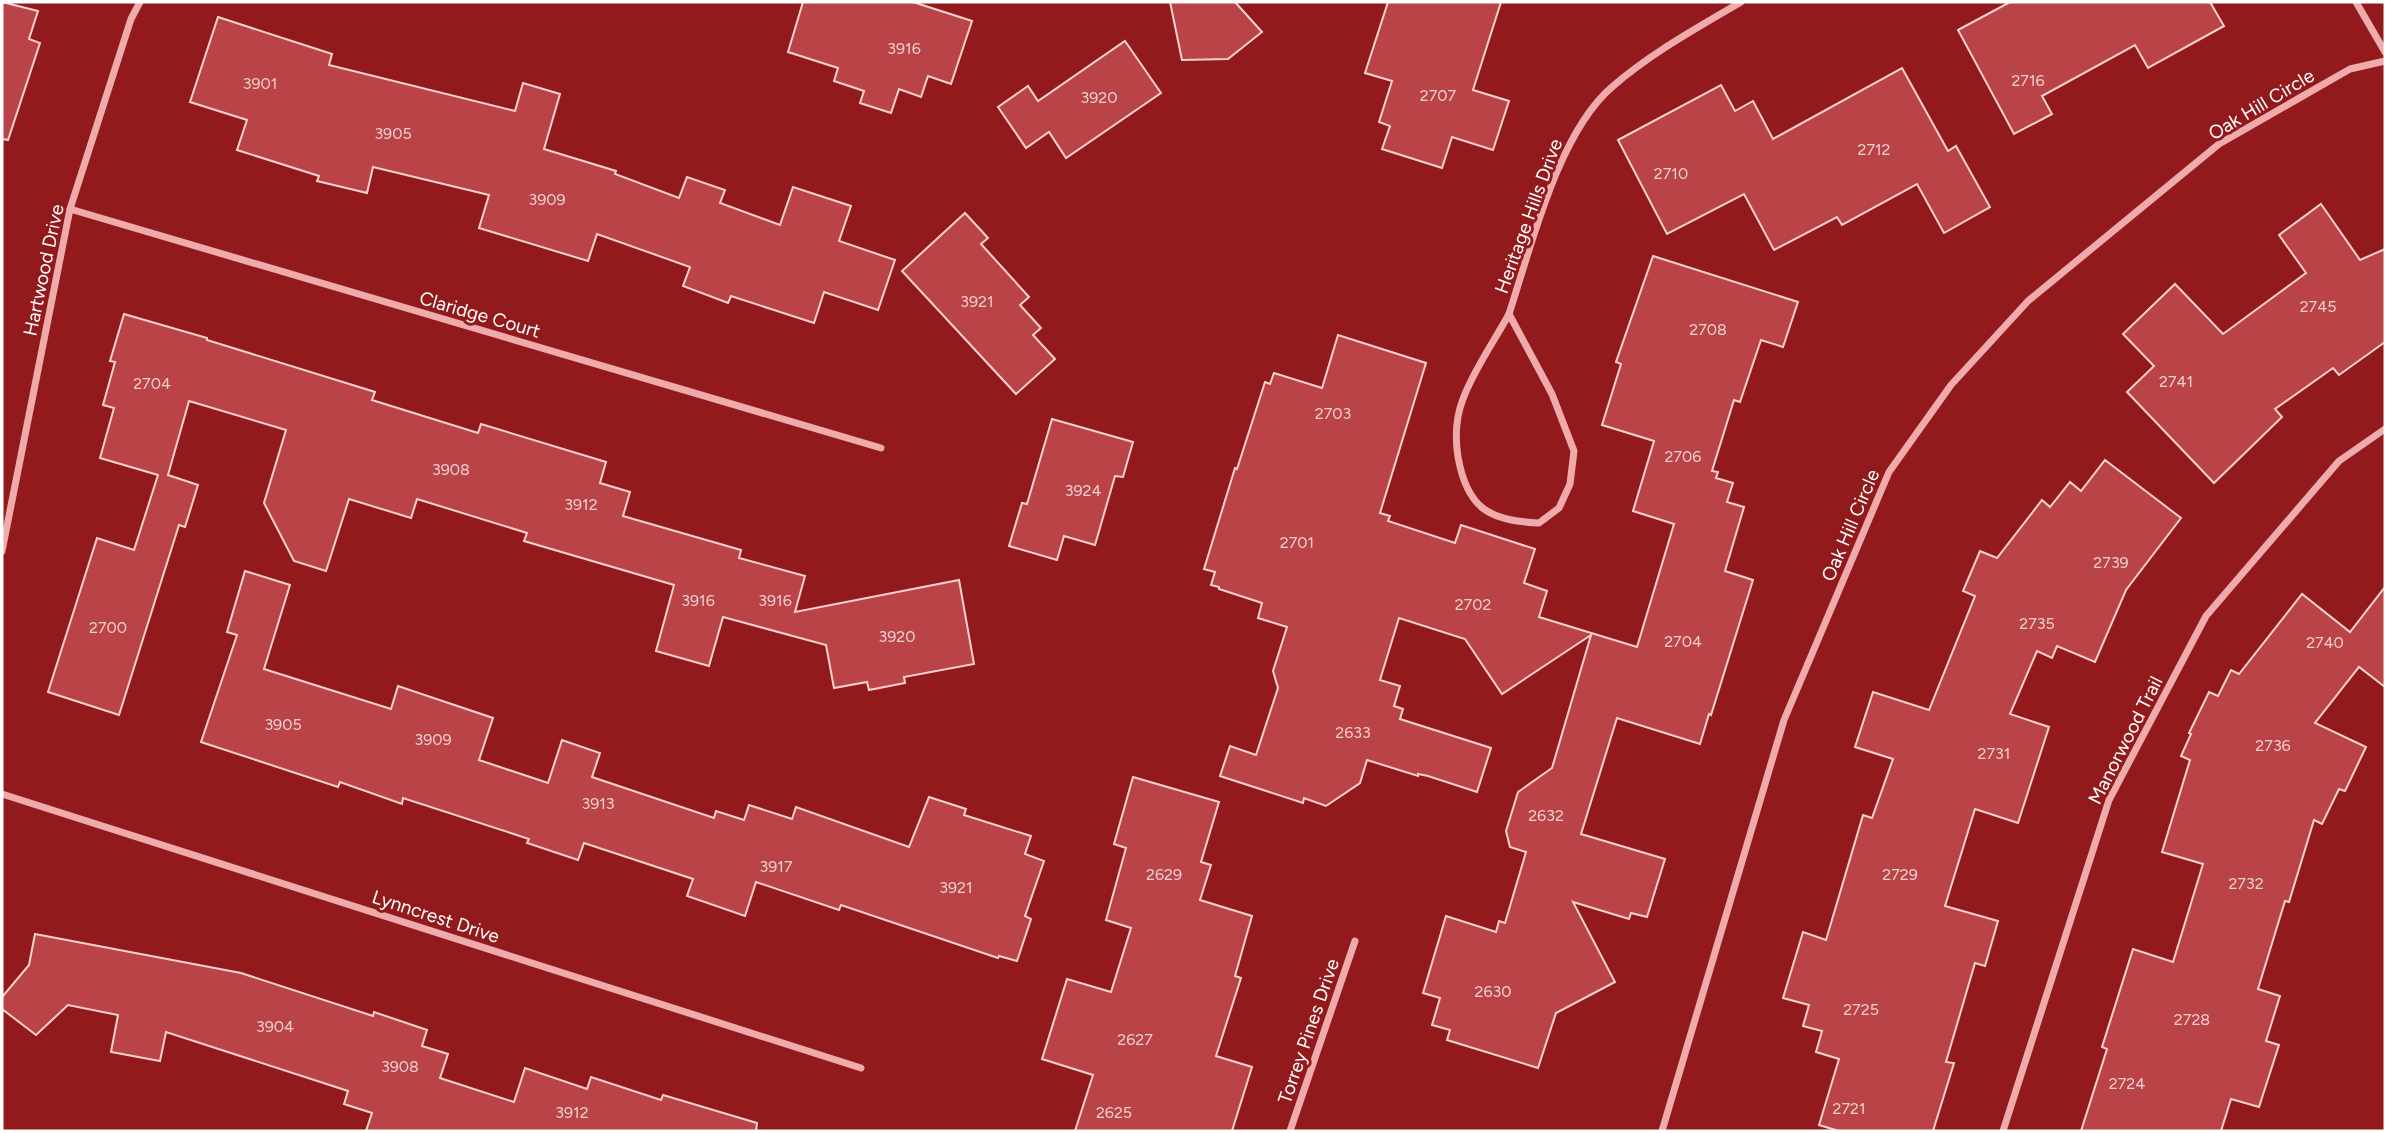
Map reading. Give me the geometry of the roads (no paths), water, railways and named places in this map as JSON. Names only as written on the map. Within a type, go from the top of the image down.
[{"type":"street","name":"Hartwood Drive","points":[[2,551],[70,209],[131,19],[140,2]]},
{"type":"street","name":"Heritage Hills Drive","points":[[1509,314],[1552,394],[1574,452],[1570,484],[1559,508],[1539,523],[1501,519],[1473,500],[1462,478],[1455,438],[1462,399],[1509,314],[1544,206],[1567,146],[1596,104],[1610,88],[1673,42],[1741,2]]},
{"type":"street","points":[[2356,2],[2385,52]]},
{"type":"street","name":"Oak Hill Circle","points":[[1661,1131],[1784,720],[1889,472],[1951,385],[2028,301],[2219,144],[2350,69],[2385,61]]},
{"type":"street","name":"Claridge Court","points":[[70,209],[881,448]]},
{"type":"street","name":"Manorwood Trail","points":[[2003,1131],[2109,800],[2206,616],[2339,461],[2385,429]]},
{"type":"street","name":"Lynncrest Drive","points":[[2,794],[861,1068]]},
{"type":"street","name":"Torrey Pines Drive","points":[[1290,1131],[1355,941]]}]
